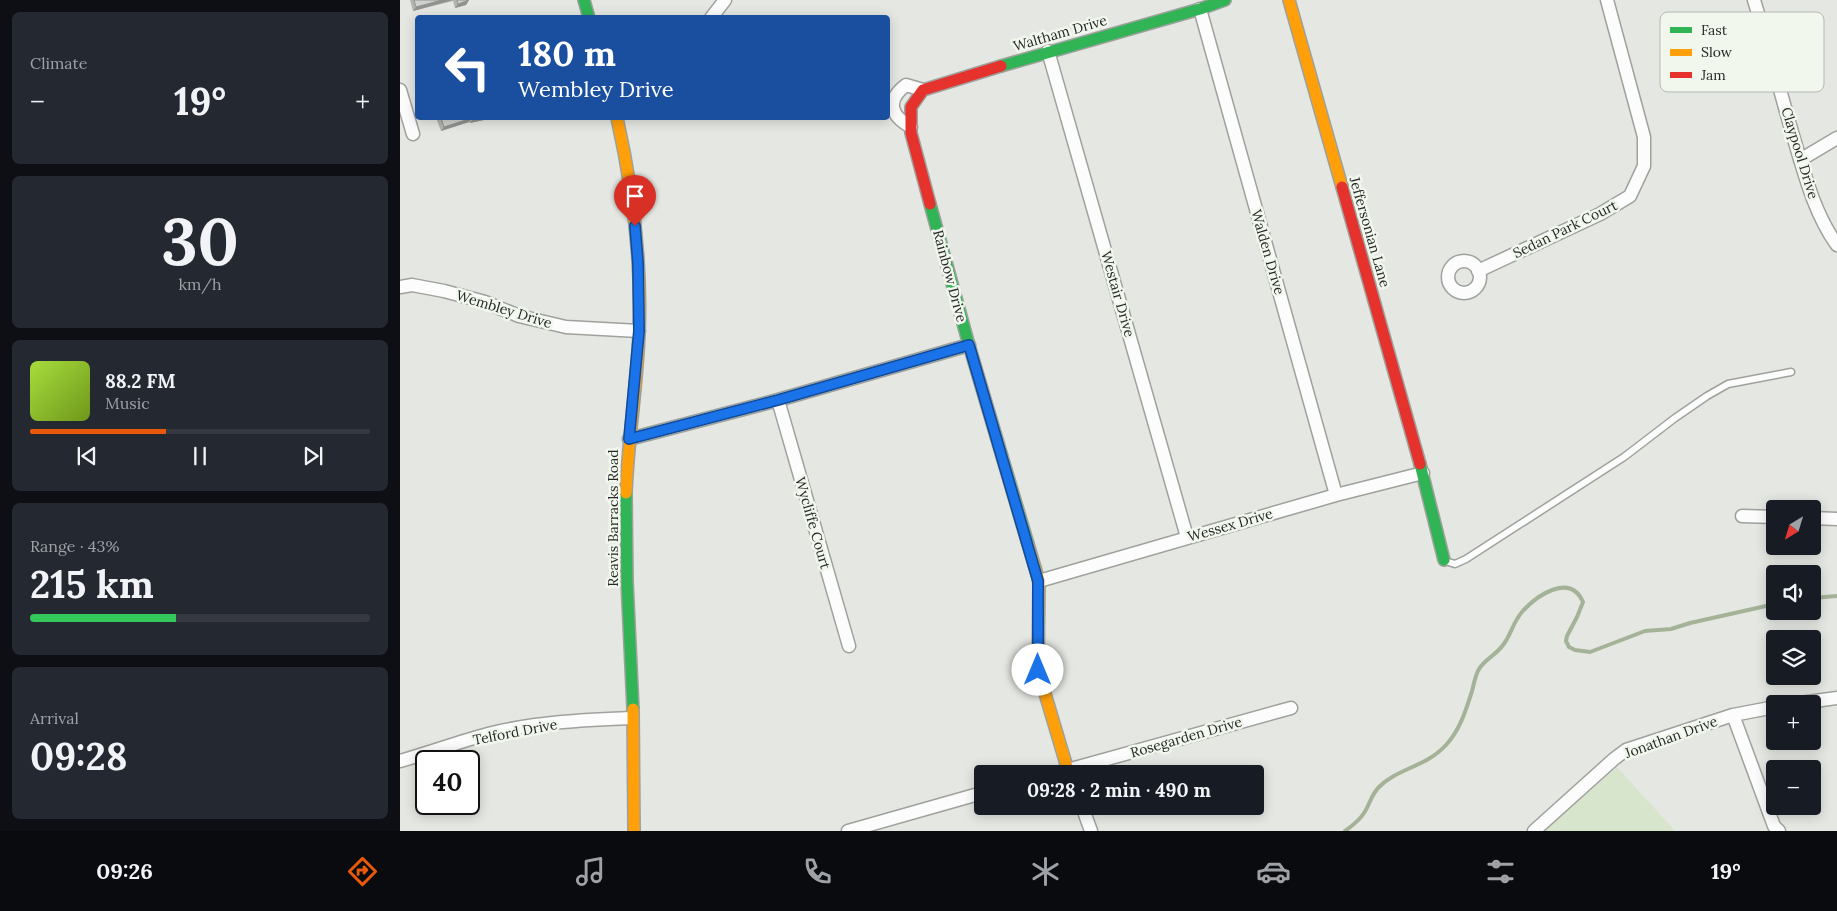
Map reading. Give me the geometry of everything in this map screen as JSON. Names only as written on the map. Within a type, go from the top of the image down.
[{"type":"street","points":[[584,0],[588,15]]},
{"type":"street","points":[[713,15],[725,0]]},
{"type":"street","name":"Waltham Drive","points":[[924,90],[1048,51],[1200,9],[1225,0]]},
{"type":"street","name":"Jeffersonian Lane","points":[[1289,0],[1423,473],[1444,560]]},
{"type":"street","name":"Sedan Park Court","points":[[1478,271],[1600,214],[1630,196],[1644,166],[1644,137],[1607,0]]},
{"type":"street","name":"Walden Drive","points":[[1200,9],[1336,495]]},
{"type":"street","name":"Westair Drive","points":[[1048,51],[1187,537]]},
{"type":"street","points":[[911,127],[902,122],[894,112],[892,106],[894,100],[899,91],[906,86],[924,90]]},
{"type":"street","points":[[400,90],[413,134]]},
{"type":"street","name":"Rainbow Drive","points":[[924,90],[911,107],[911,133],[969,345],[1038,581],[1038,670],[1067,765]]},
{"type":"street","name":"Claypool Drive","points":[[1780,92],[1815,204],[1828,233],[1837,245]]},
{"type":"street","name":"Reavis Barracks Road","points":[[616,120],[625,158],[635,226],[638,263],[639,331],[629,439],[626,533],[635,787],[634,831]]},
{"type":"street","points":[[1800,160],[1837,138]]},
{"type":"street","name":"Wembley Drive","points":[[400,287],[412,285],[444,291],[485,302],[519,316],[566,327],[639,331]]},
{"type":"street","points":[[629,439],[778,400],[969,345]]},
{"type":"street","name":"Wycliffe Court","points":[[778,400],[849,646]]},
{"type":"street","name":"Wessex Drive","points":[[1038,581],[1336,495],[1423,473]]},
{"type":"street","points":[[1742,516],[1766,517]]},
{"type":"street","points":[[1821,518],[1837,519]]},
{"type":"street","points":[[1821,700],[1837,698]]},
{"type":"street","name":"Rosegarden Drive","points":[[1093,765],[1291,708]]},
{"type":"street","name":"Jonathan Drive","points":[[1534,831],[1626,750],[1733,715],[1766,709]]},
{"type":"street","points":[[1733,715],[1774,826],[1779,831]]},
{"type":"street","name":"Telford Drive","points":[[401,758],[488,734],[527,726],[632,718]]},
{"type":"street","points":[[848,831],[974,795]]},
{"type":"street","points":[[1085,815],[1091,831]]},
{"type":"lane","points":[[1444,560],[1455,564],[1466,559],[1599,474],[1675,418],[1728,384],[1791,372]]},
{"type":"green space","points":[[1617,767],[1675,831],[1545,831]]},
{"type":"building","points":[[414,0],[442,0],[416,7]]},
{"type":"building","points":[[457,0],[469,0],[458,4]]},
{"type":"building","points":[[442,120],[466,120],[444,127]]},
{"type":"waterway","points":[[1345,831],[1362,816],[1379,787],[1395,776],[1430,758],[1446,745],[1462,720],[1479,669],[1503,645],[1522,612],[1544,594],[1562,588],[1570,589],[1577,593],[1583,602],[1566,641],[1569,647],[1575,650],[1590,652],[1645,631],[1671,629],[1766,606]]},
{"type":"waterway","points":[[1821,597],[1837,596]]},
{"type":"traffic: fast","points":[[584,0],[588,15]]},
{"type":"traffic: fast","points":[[1001,66],[1200,9],[1225,0]]},
{"type":"traffic: fast","points":[[930,204],[969,345],[1028,544]]},
{"type":"traffic: fast","points":[[1420,464],[1444,560]]},
{"type":"traffic: fast","points":[[626,493],[627,581],[633,709]]},
{"type":"traffic: slow","points":[[1289,0],[1342,187]]},
{"type":"traffic: slow","points":[[617,120],[632,198],[638,252],[640,307],[638,354],[626,493]]},
{"type":"traffic: slow","points":[[1028,544],[1039,581],[1038,670],[1066,765]]},
{"type":"traffic: slow","points":[[633,709],[634,831]]},
{"type":"traffic: jam","points":[[930,204],[911,133],[911,107],[923,90],[1001,66]]},
{"type":"traffic: jam","points":[[1342,187],[1420,464]]},
{"type":"route","points":[[635,226],[638,263],[639,331],[629,439],[778,400],[969,345],[1038,581],[1038,670]]}]
